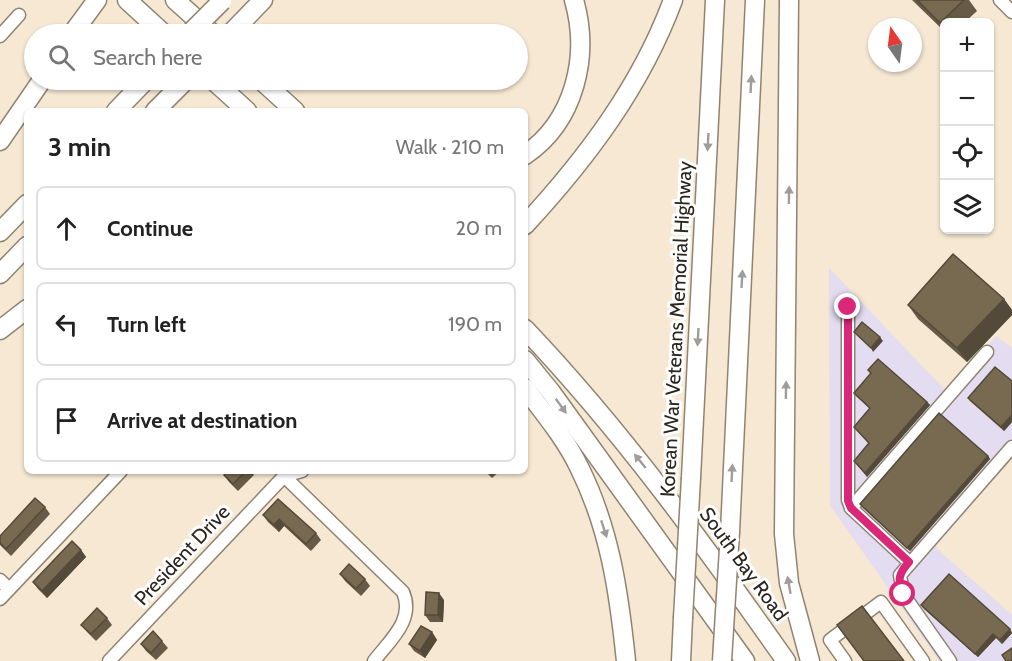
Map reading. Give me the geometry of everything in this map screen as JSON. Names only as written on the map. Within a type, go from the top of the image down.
[{"type":"highway","points":[[74,24],[79,0]]},
{"type":"highway","points":[[79,24],[97,0]]},
{"type":"highway","points":[[127,0],[153,24]]},
{"type":"highway","points":[[175,0],[202,24]]},
{"type":"highway","points":[[240,24],[263,0]]},
{"type":"highway","points":[[528,152],[555,124],[571,97],[577,78],[581,33],[574,0]]},
{"type":"highway","points":[[528,221],[565,182],[606,127],[649,55],[673,0]]},
{"type":"highway","name":"Korean War Veterans Memorial Highway","points":[[681,661],[715,0]]},
{"type":"highway","points":[[723,661],[755,0]]},
{"type":"highway","points":[[789,0],[784,534],[789,583],[810,661]]},
{"type":"highway","points":[[199,24],[222,1]]},
{"type":"highway","points":[[0,141],[35,90]]},
{"type":"highway","points":[[119,108],[136,90]]},
{"type":"highway","points":[[159,108],[176,90]]},
{"type":"highway","points":[[224,90],[244,108]]},
{"type":"highway","points":[[272,90],[292,108]]},
{"type":"highway","points":[[0,232],[24,207]]},
{"type":"highway","points":[[0,274],[24,249]]},
{"type":"highway","points":[[0,330],[24,311]]},
{"type":"highway","name":"South Bay Road","points":[[528,332],[585,395],[646,468],[786,661]]},
{"type":"highway","points":[[528,364],[551,392],[745,661]]},
{"type":"highway","points":[[528,391],[579,465],[600,515],[615,570],[626,661]]},
{"type":"street","points":[[1000,0],[1012,12]]},
{"type":"street","points":[[0,36],[19,15]]},
{"type":"street","points":[[848,307],[847,490],[851,508],[909,562]]},
{"type":"street","points":[[851,508],[987,352]]},
{"type":"street","points":[[950,661],[899,584],[901,570],[1012,447]]},
{"type":"street","points":[[0,599],[118,474]]},
{"type":"street","points":[[286,474],[403,592],[408,610],[405,621],[374,661]]},
{"type":"street","name":"President Drive","points":[[109,661],[286,474]]},
{"type":"street","points":[[0,580],[9,589]]},
{"type":"street","points":[[845,661],[830,640],[881,602],[923,661]]},
{"type":"shaded area","points":[[829,268],[946,391],[996,336],[1012,348],[1012,458],[935,547],[1012,615],[1012,661],[939,661],[830,505]]},
{"type":"building","points":[[917,0],[964,0],[945,18],[940,18],[940,23]]},
{"type":"building","points":[[953,254],[1004,299],[957,348],[908,305]]},
{"type":"building","points":[[862,322],[880,337],[871,348],[854,332]]},
{"type":"building","points":[[878,359],[927,402],[865,473],[854,461],[869,443],[854,427],[870,408],[854,393],[871,373],[868,370]]},
{"type":"building","points":[[995,367],[1012,381],[1012,415],[1001,427],[968,398]]},
{"type":"building","points":[[939,413],[988,456],[907,548],[860,504]]},
{"type":"building","points":[[225,474],[243,474],[233,484]]},
{"type":"building","points":[[35,498],[45,507],[6,549],[0,543],[0,536]]},
{"type":"building","points":[[278,499],[316,533],[306,544],[279,519],[274,525],[263,515]]},
{"type":"building","points":[[72,541],[81,550],[42,591],[33,582]]},
{"type":"building","points":[[349,564],[365,579],[356,589],[340,574]]},
{"type":"building","points":[[949,574],[1010,629],[1000,640],[993,634],[975,654],[921,605]]},
{"type":"building","points":[[426,592],[439,593],[438,615],[425,615]]},
{"type":"building","points":[[862,606],[904,661],[864,661],[837,625]]},
{"type":"building","points":[[97,608],[107,618],[91,634],[81,625]]},
{"type":"building","points":[[421,626],[432,632],[420,651],[409,644]]},
{"type":"building","points":[[153,631],[162,641],[151,653],[141,644]]},
{"type":"building","points":[[1012,648],[1012,661],[1006,661],[1002,655]]},
{"type":"route","points":[[848,307],[848,501],[851,508],[909,562],[901,570],[900,575],[899,584],[903,594]]}]
